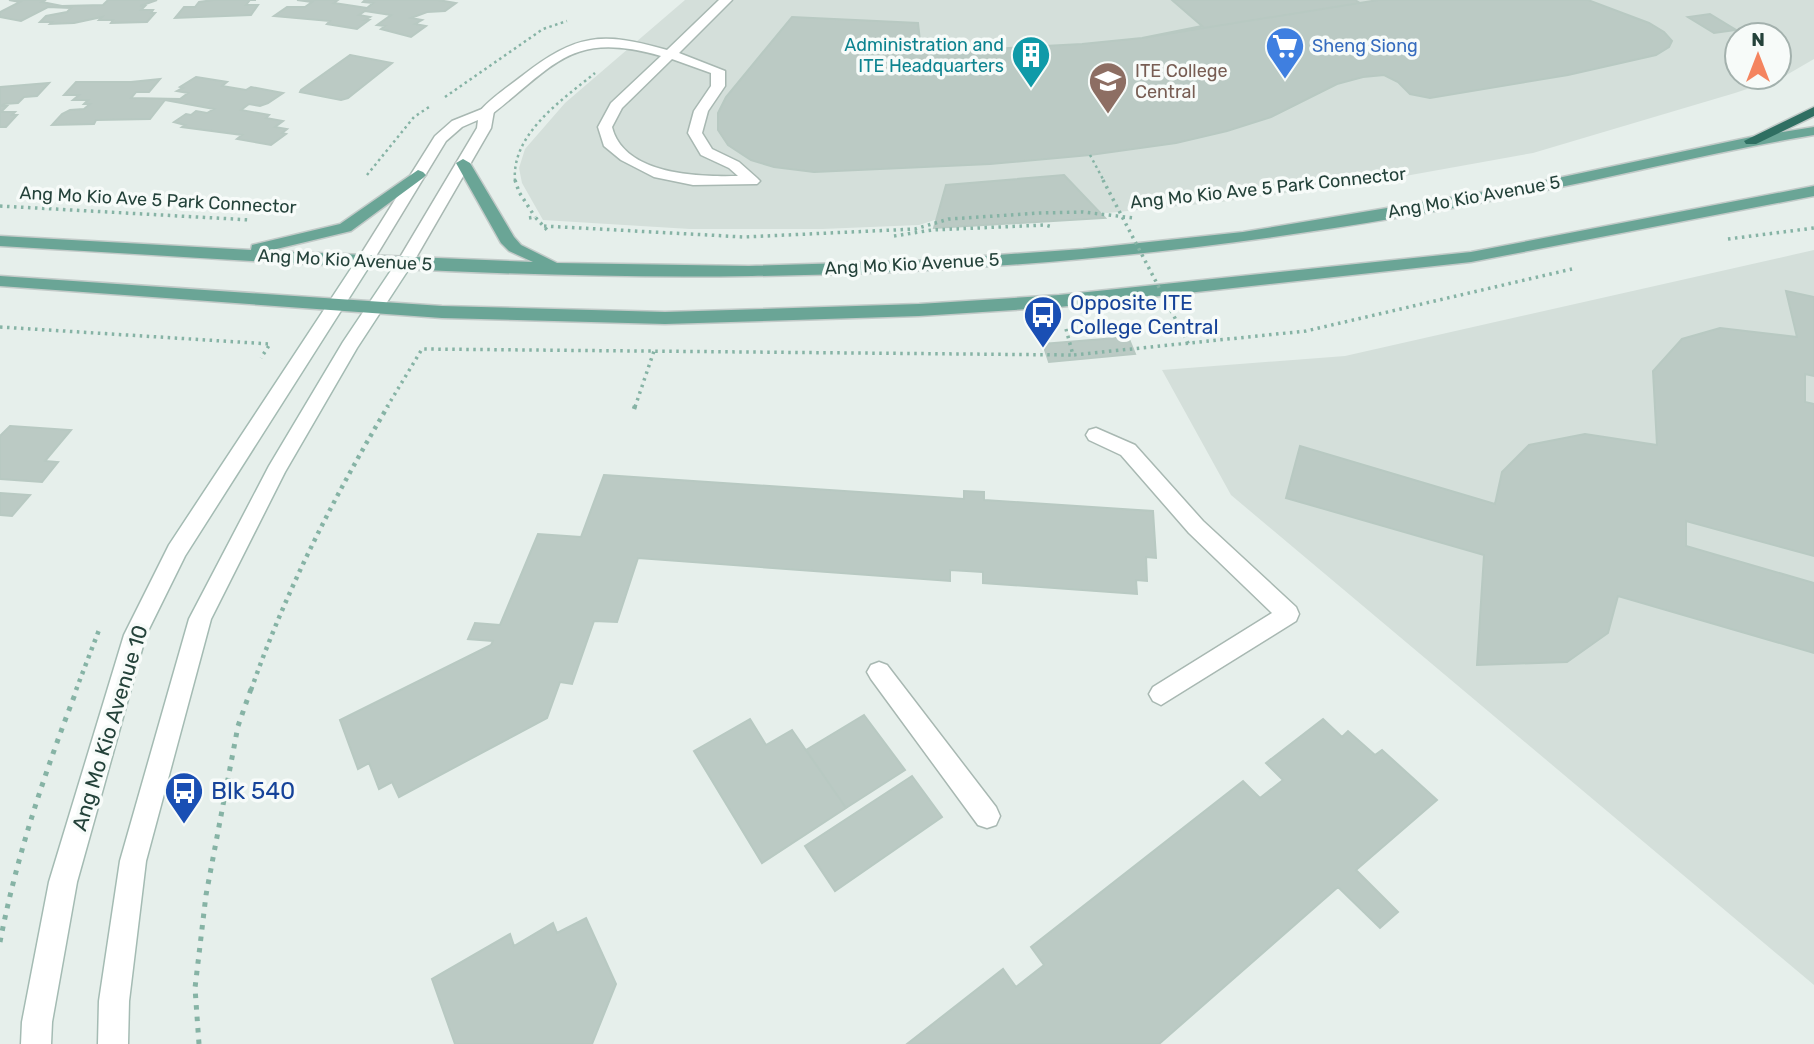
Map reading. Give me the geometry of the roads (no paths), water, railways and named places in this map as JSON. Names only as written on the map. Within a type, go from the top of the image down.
[{"type":"highway","points":[[1751,141],[1814,111]]},
{"type":"main road","points":[[669,53],[718,71],[718,86],[701,111],[695,132],[706,152],[734,164],[752,181],[670,178],[643,169],[609,143],[605,127],[616,106],[669,53],[726,0]]},
{"type":"main road","name":"Ang Mo Kio Avenue 10","points":[[36,1044],[37,1022],[63,882],[135,635],[177,551],[364,262],[440,139],[457,124],[486,111],[580,45],[601,42],[669,53]]},
{"type":"main road","points":[[113,1044],[114,1001],[133,861],[200,619],[276,471],[349,346],[404,264],[484,128],[486,111]]},
{"type":"main road","name":"Ang Mo Kio Avenue 5","points":[[0,241],[404,264],[750,271],[900,266],[1136,249],[1244,237],[1525,190],[1751,141],[1814,131]]},
{"type":"main road","points":[[463,163],[507,240],[515,248],[561,268]]},
{"type":"main road","points":[[236,254],[345,228],[418,176]]},
{"type":"main road","points":[[0,281],[374,309],[665,317],[919,310],[1059,301],[1471,257],[1814,191]]},
{"type":"main road","points":[[1096,435],[1128,450],[1196,527],[1288,614],[1161,694]]},
{"type":"main road","points":[[879,672],[987,816]]},
{"type":"place","name":"Sheng Siong","points":[[1285,80]]},
{"type":"place","name":"Administration and ITE Headquarters","points":[[1031,89]]},
{"type":"place","name":"ITE College Central","points":[[1108,115]]},
{"type":"place","name":"Opposite ITE College Central","points":[[1043,349]]},
{"type":"place","name":"Blk 540","points":[[184,825]]}]
